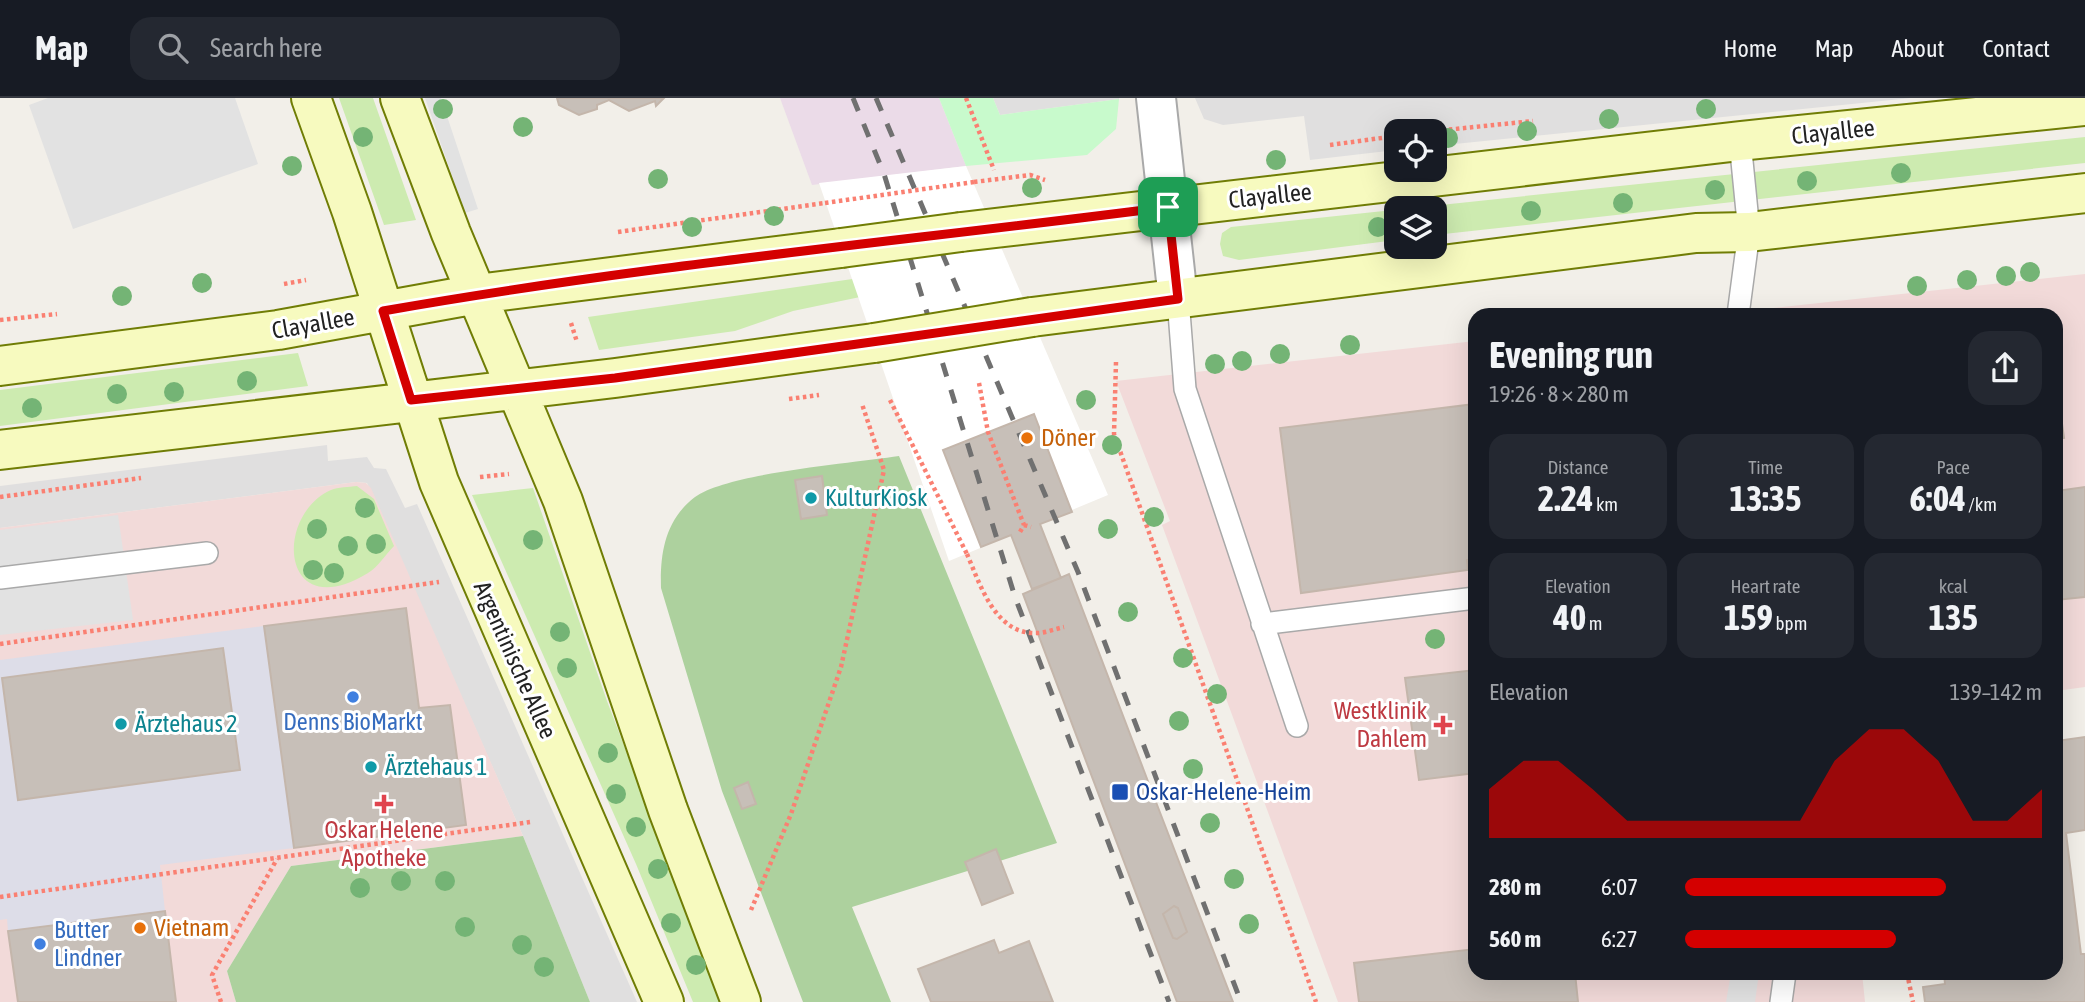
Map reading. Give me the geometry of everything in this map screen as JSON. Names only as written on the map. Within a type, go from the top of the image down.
[{"type":"main road","name":"Argentinische Allee","points":[[311,98],[439,482],[477,576],[664,1002]]},
{"type":"main road","points":[[400,98],[477,294],[563,501],[668,810],[734,985]]},
{"type":"main road","name":"Clayallee","points":[[0,366],[278,330],[477,294],[993,228],[1740,141],[2085,106]]},
{"type":"main road","points":[[0,450],[411,400],[517,390],[874,343],[1032,317],[1696,233],[1749,232],[2085,193]]},
{"type":"street","points":[[1156,98],[1178,299]]},
{"type":"lane","points":[[1739,308],[1749,232],[1740,141]]},
{"type":"lane","points":[[1178,299],[1185,389],[1297,726]]},
{"type":"lane","points":[[0,579],[208,553]]},
{"type":"lane","points":[[1262,624],[1468,598]]},
{"type":"lane","points":[[1781,1002],[1784,980]]},
{"type":"path","points":[[966,98],[994,170]]},
{"type":"path","points":[[608,234],[667,223],[1030,175],[1055,184]]},
{"type":"path","points":[[568,313],[578,345]]},
{"type":"path","points":[[1116,362],[1114,434],[1316,1002]]},
{"type":"path","points":[[979,383],[988,432],[1024,526]]},
{"type":"path","points":[[890,400],[992,608],[1013,628],[1036,634],[1064,627]]},
{"type":"path","points":[[734,985],[841,667],[884,470],[862,404]]},
{"type":"path","points":[[477,477],[515,473]]},
{"type":"path","points":[[1024,526],[1031,527]]},
{"type":"path","points":[[1020,532],[1024,526]]},
{"type":"path","points":[[0,644],[440,582]]},
{"type":"path","points":[[0,897],[530,822]]},
{"type":"path","points":[[221,1002],[212,975],[277,859]]},
{"type":"path","points":[[1909,980],[1913,1002]]},
{"type":"shaded area","points":[[48,98],[235,98],[258,164],[73,229],[29,105]]},
{"type":"shaded area","points":[[425,98],[441,98],[478,209],[465,213]]},
{"type":"shaded area","points":[[780,98],[939,98],[966,166],[812,185]]},
{"type":"shaded area","points":[[993,98],[1119,98],[1119,99],[1000,115]]},
{"type":"shaded area","points":[[1195,98],[1911,98],[1447,145],[1447,119],[1384,119],[1384,151],[1310,160],[1304,116],[1223,125],[1204,119]]},
{"type":"shaded area","points":[[2085,274],[2085,687],[2063,690],[2063,308],[1774,308]]},
{"type":"shaded area","points":[[1468,342],[1468,980],[1863,980],[1865,1002],[1338,1002],[1162,525],[1170,521],[1116,381]]},
{"type":"shaded area","points":[[327,445],[328,461],[367,457],[374,468],[386,469],[405,508],[417,504],[637,1002],[590,1002],[523,836],[367,483],[356,482],[0,528],[0,486]]},
{"type":"shaded area","points":[[356,482],[366,483],[371,488],[523,836],[291,866],[227,971],[236,1002],[0,1002],[0,528]]},
{"type":"shaded area","points":[[118,515],[133,620],[0,635],[0,530]]},
{"type":"shaded area","points":[[264,626],[294,848],[160,865],[165,911],[8,931],[7,919],[0,920],[0,660]],"holes":[[[223,648],[239,770],[18,800],[2,679]]]},
{"type":"shaded area","points":[[1730,980],[1758,980],[1755,1002],[1726,1002]]},
{"type":"green space","points":[[339,98],[373,98],[416,220],[384,225]]},
{"type":"green space","points":[[939,98],[993,98],[1000,115],[1119,99],[1116,129],[1087,155],[966,166]]},
{"type":"green space","points":[[2085,137],[2085,163],[1447,234],[1447,204]]},
{"type":"green space","points":[[1384,211],[1384,242],[1239,260],[1223,256],[1220,244],[1222,233],[1231,227]]},
{"type":"green space","points":[[929,268],[932,282],[793,311],[735,331],[599,350],[588,317]]},
{"type":"green space","points":[[298,353],[308,386],[0,426],[0,390]]},
{"type":"green space","points":[[899,456],[1057,843],[852,907],[891,1002],[803,1002],[722,791],[661,588],[663,550],[677,516],[695,497],[711,489],[762,475]]},
{"type":"green space","points":[[357,486],[374,499],[394,546],[368,573],[339,586],[317,586],[303,577],[295,561],[294,542],[300,521],[312,503],[331,490]]},
{"type":"green space","points":[[533,488],[607,701],[722,1002],[693,1002],[636,864],[472,495]]},
{"type":"green space","points":[[523,836],[590,1002],[236,1002],[227,971],[291,866]]},
{"type":"pier","points":[[966,166],[1108,495],[949,561],[819,183]]},
{"type":"building","points":[[557,98],[664,98],[656,106],[655,101],[629,111],[609,100],[597,105],[597,109],[579,115],[559,105]]},
{"type":"building","points":[[1468,405],[1468,570],[1301,593],[1280,428]]},
{"type":"building","points":[[1034,414],[1072,512],[1040,524],[1061,578],[1032,589],[1011,535],[981,547],[943,450]]},
{"type":"building","name":"KulturKiosk","points":[[822,476],[827,515],[801,519],[795,480]]},
{"type":"building","points":[[2085,487],[2085,597],[2063,599],[2063,490]]},
{"type":"building","points":[[1069,574],[1233,1002],[1177,1002],[1023,594]]},
{"type":"building","name":"Ärztehaus 1","points":[[406,608],[419,708],[450,705],[466,825],[294,848],[264,626]]},
{"type":"building","name":"Ärztehaus 2","points":[[223,648],[240,770],[18,800],[2,678]]},
{"type":"building","name":"Westklinik Dahlem","points":[[1468,671],[1468,774],[1419,780],[1405,678]]},
{"type":"building","points":[[2085,737],[2085,830],[2066,833],[2081,954],[2085,954],[2085,1002],[1925,1002],[1923,987],[1945,984],[1945,980],[2063,980],[2063,740]]},
{"type":"building","points":[[748,782],[756,804],[742,809],[734,788]]},
{"type":"building","points":[[996,849],[1013,893],[982,905],[965,862]]},
{"type":"building","points":[[1174,906],[1178,908],[1187,932],[1177,939],[1173,938],[1163,914]]},
{"type":"building","points":[[165,911],[176,1002],[18,1002],[8,931]]},
{"type":"building","points":[[994,940],[999,953],[1029,941],[1053,1002],[931,1002],[918,969]]},
{"type":"building","points":[[1468,950],[1468,980],[1576,980],[1578,1002],[1359,1002],[1354,963]]},
{"type":"railway","points":[[853,98],[884,174],[1015,597],[1169,1002]]},
{"type":"railway","points":[[876,98],[1078,572],[1241,1002]]},
{"type":"place","name":"Döner","points":[[1027,438]]},
{"type":"place","name":"KulturKiosk","points":[[811,498]]},
{"type":"place","name":"Denns BioMarkt","points":[[353,697]]},
{"type":"place","name":"Ärztehaus 2","points":[[121,724]]},
{"type":"place","name":"Westklinik Dahlem","points":[[1443,725]]},
{"type":"place","name":"Ärztehaus 1","points":[[371,767]]},
{"type":"place","name":"Oskar-Helene-Heim","points":[[1120,792]]},
{"type":"place","name":"Oskar Helene Apotheke","points":[[384,804]]},
{"type":"place","name":"Vietnam","points":[[140,928]]},
{"type":"place","name":"Butter Lindner","points":[[40,944]]},
{"type":"route","points":[[1168,207],[1178,299],[1032,317],[874,343],[615,378],[411,400],[383,311],[477,294],[748,257],[1168,207]]}]
